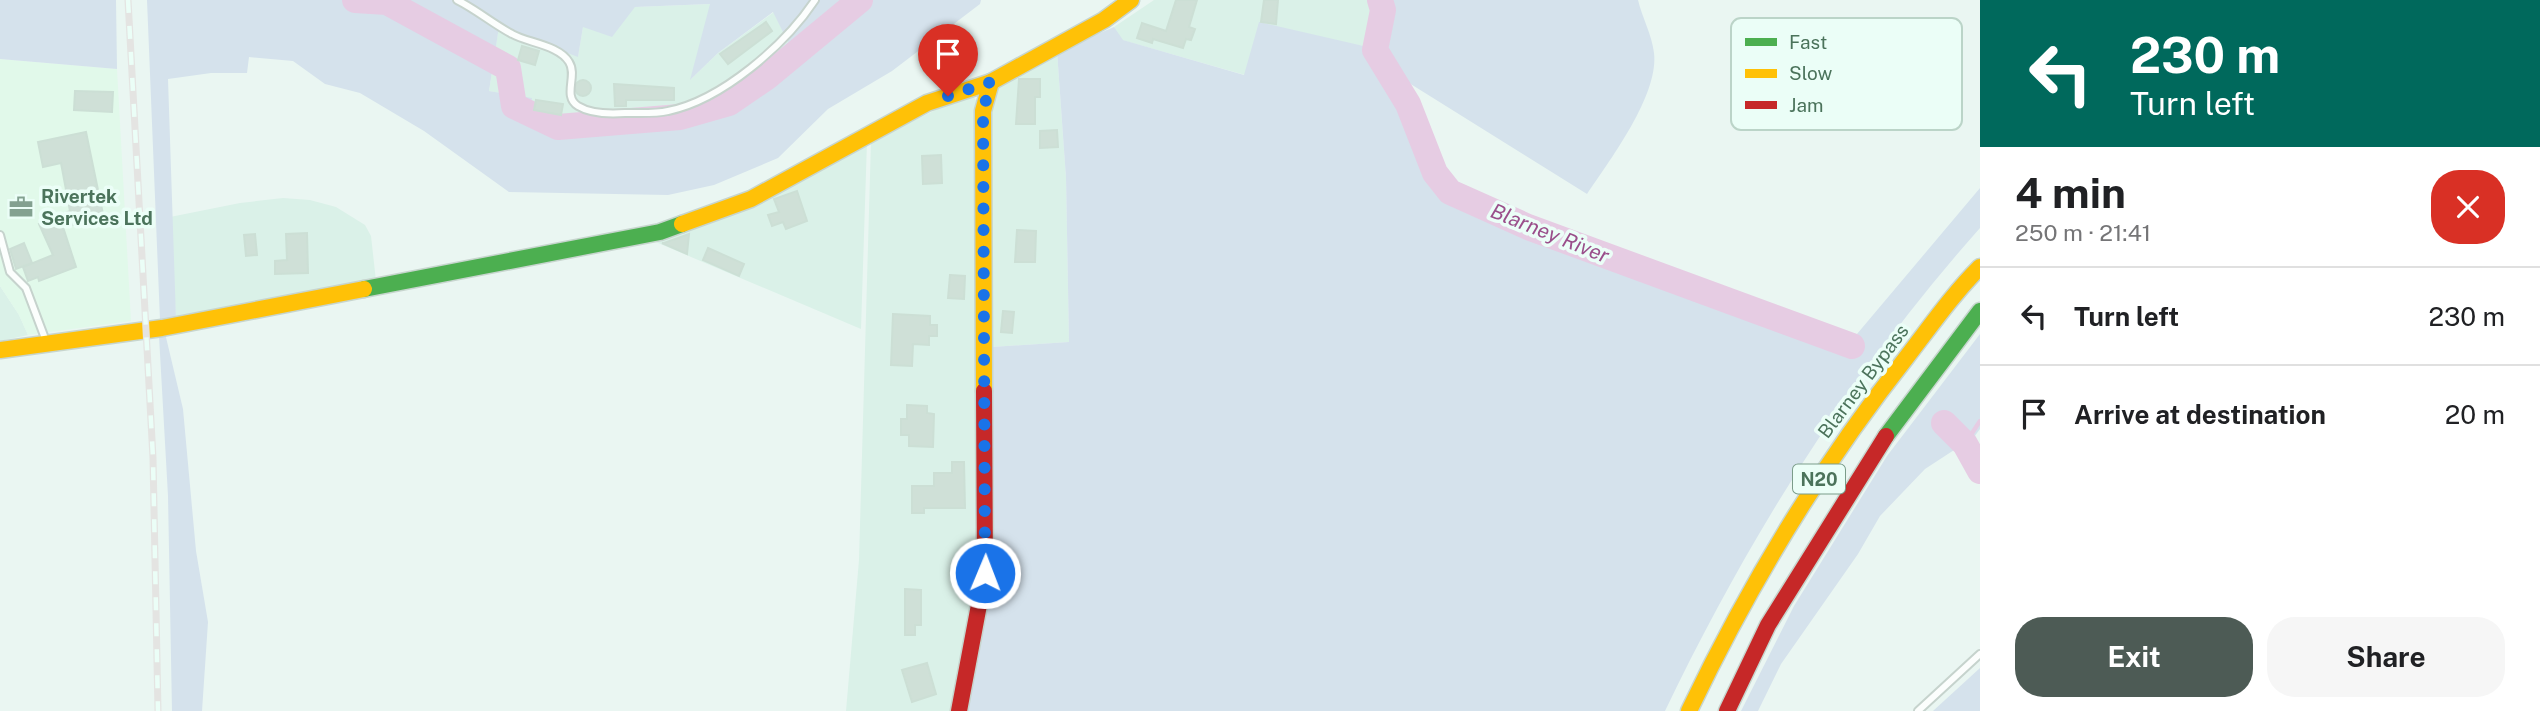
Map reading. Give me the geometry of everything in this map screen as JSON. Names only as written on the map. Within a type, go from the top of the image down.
[{"type":"main road","points":[[0,350],[209,320],[660,232],[751,199],[927,103],[991,82],[1043,51],[1104,20],[1131,0]]},
{"type":"main road","points":[[959,711],[974,644],[985,573],[983,111],[991,82]]},
{"type":"main road","name":"Blarney Bypass","points":[[1689,711],[1738,614],[1804,501],[1840,446],[1960,288],[1980,267]]},
{"type":"main road","name":"N20","points":[[1727,711],[1768,625],[1872,454],[1980,311]]},
{"type":"lane","points":[[457,0],[512,34],[561,54],[569,61],[573,71],[573,102],[590,111],[610,114],[666,112],[710,97],[787,36],[815,0]]},
{"type":"lane","points":[[0,235],[10,272],[26,288],[46,343]]},
{"type":"lane","points":[[1918,711],[1980,654]]},
{"type":"shaded area","points":[[0,0],[116,0],[117,69],[0,59]]},
{"type":"shaded area","points":[[147,0],[981,0],[980,4],[892,71],[828,109],[778,158],[714,185],[668,195],[509,192],[424,131],[360,93],[325,84],[293,61],[249,57],[247,73],[211,73],[168,79],[176,319],[160,320]],"holes":[[[710,4],[690,80],[718,53],[773,12],[788,42],[731,91],[685,111],[634,119],[582,118],[531,112],[532,98],[489,91],[499,27],[578,57],[583,27],[612,37],[635,7]]]},
{"type":"shaded area","points":[[1154,0],[1377,0],[1379,10],[1368,47],[1271,28],[1245,75],[1122,40],[1114,27]]},
{"type":"shaded area","points":[[1387,0],[1638,0],[1654,53],[1654,70],[1631,127],[1587,194],[1385,68],[1389,15]]},
{"type":"shaded area","points":[[711,4],[691,79],[718,53],[774,12],[788,42],[730,91],[679,115],[608,119],[560,116],[531,112],[532,99],[489,91],[499,26],[578,56],[583,27],[635,7]]},
{"type":"shaded area","points":[[1259,22],[1368,47],[1408,104],[1435,173],[1450,192],[1553,237],[1852,346],[1847,355],[1861,340],[1857,334],[1980,188],[1980,228],[1888,340],[1806,458],[1732,582],[1665,711],[961,711],[974,644],[992,347],[1069,342],[1066,178],[1057,51],[1114,27],[1123,40],[1244,75]]},
{"type":"shaded area","points":[[1057,51],[1066,178],[1069,342],[992,347],[991,82]]},
{"type":"shaded area","points":[[0,59],[117,69],[131,321],[28,335],[19,315],[0,286]]},
{"type":"shaded area","points":[[971,93],[977,102],[982,558],[955,711],[846,711],[859,560],[871,141]]},
{"type":"shaded area","points":[[867,141],[861,329],[651,240],[724,218]]},
{"type":"shaded area","points":[[283,198],[310,200],[336,207],[365,225],[371,236],[376,281],[176,319],[170,217],[240,203]]},
{"type":"shaded area","points":[[0,286],[19,315],[28,335],[0,341]]},
{"type":"shaded area","points":[[165,333],[183,409],[196,551],[208,622],[202,711],[172,711],[168,496],[159,336]]},
{"type":"shaded area","points":[[1980,334],[1980,429],[1974,437],[1925,469],[1880,516],[1858,554],[1781,664],[1758,711],[1741,711],[1794,606],[1887,456]]},
{"type":"shaded area","points":[[1980,668],[1980,711],[1933,711]]},
{"type":"building","points":[[1176,0],[1197,0],[1189,27],[1195,29],[1191,40],[1186,39],[1183,48],[1153,39],[1152,43],[1137,38],[1142,23],[1166,31]]},
{"type":"building","points":[[1264,0],[1278,0],[1276,24],[1261,22]]},
{"type":"building","points":[[766,22],[772,31],[728,64],[720,54]]},
{"type":"building","points":[[522,46],[539,51],[535,65],[518,60]]},
{"type":"building","points":[[1019,79],[1040,79],[1040,97],[1035,97],[1035,124],[1016,124]]},
{"type":"building","points":[[583,80],[591,88],[583,96],[575,88]]},
{"type":"building","points":[[614,84],[674,88],[674,100],[626,100],[626,106],[615,106]]},
{"type":"building","points":[[75,91],[113,92],[112,112],[74,110]]},
{"type":"building","points":[[536,100],[563,104],[561,115],[534,110]]},
{"type":"building","points":[[1057,130],[1058,147],[1040,148],[1040,131]]},
{"type":"building","points":[[86,132],[104,219],[63,227],[76,267],[39,281],[38,277],[28,281],[23,267],[53,255],[39,224],[70,211],[61,163],[43,167],[38,142]]},
{"type":"building","points":[[941,155],[942,183],[923,184],[922,156]]},
{"type":"building","points":[[797,191],[807,221],[786,229],[783,222],[772,226],[768,215],[779,212],[774,199]]},
{"type":"building","points":[[1017,230],[1036,231],[1035,262],[1015,262]]},
{"type":"building","points":[[307,233],[308,273],[275,274],[275,261],[287,260],[286,234]]},
{"type":"building","points":[[255,234],[257,255],[246,256],[244,235]]},
{"type":"building","points":[[689,234],[687,254],[662,243],[664,243]]},
{"type":"building","points":[[24,243],[32,263],[16,269],[10,249]]},
{"type":"building","points":[[708,248],[744,264],[739,276],[703,260]]},
{"type":"building","points":[[950,275],[965,276],[964,299],[948,298]]},
{"type":"building","points":[[1003,311],[1014,312],[1012,333],[1001,332]]},
{"type":"building","points":[[893,314],[930,316],[930,325],[937,325],[937,336],[929,336],[929,345],[913,344],[912,366],[891,365]]},
{"type":"building","points":[[907,405],[927,406],[927,413],[934,414],[933,447],[909,446],[909,435],[901,435],[901,419],[907,419]]},
{"type":"building","points":[[952,462],[964,462],[965,508],[924,508],[924,513],[912,513],[912,486],[934,486],[934,473],[952,473]]},
{"type":"building","points":[[905,589],[921,590],[921,625],[915,625],[915,635],[905,635]]},
{"type":"building","points":[[927,663],[936,694],[912,702],[902,670]]},
{"type":"waterway","name":"Blarney River","points":[[355,0],[387,2],[508,68],[514,106],[558,127],[680,117],[729,103],[767,77],[860,0]]},
{"type":"waterway","name":"Blarney River","points":[[1380,0],[1383,10],[1375,50],[1408,104],[1435,173],[1450,192],[1528,227],[1852,346]]},
{"type":"waterway","points":[[1965,444],[1980,421]]},
{"type":"waterway","name":"Blarney River","points":[[1944,423],[1965,444],[1980,471]]},
{"type":"railway","points":[[128,0],[153,458],[158,711]]},
{"type":"traffic: fast","points":[[364,289],[660,232],[682,224]]},
{"type":"traffic: fast","points":[[1886,436],[1980,311]]},
{"type":"traffic: slow","points":[[682,224],[751,199],[927,103],[991,82],[1104,20],[1131,0]]},
{"type":"traffic: slow","points":[[984,391],[983,111],[991,82]]},
{"type":"traffic: slow","points":[[1689,711],[1736,618],[1815,484],[1874,399],[1980,267]]},
{"type":"traffic: slow","points":[[0,350],[162,328],[364,289]]},
{"type":"traffic: jam","points":[[959,711],[985,573],[984,391]]},
{"type":"traffic: jam","points":[[1727,711],[1768,625],[1886,436]]},
{"type":"place","name":"Rivertek Services Ltd","points":[[21,207]]},
{"type":"route","points":[[948,96],[991,82],[983,111],[985,573]]}]
